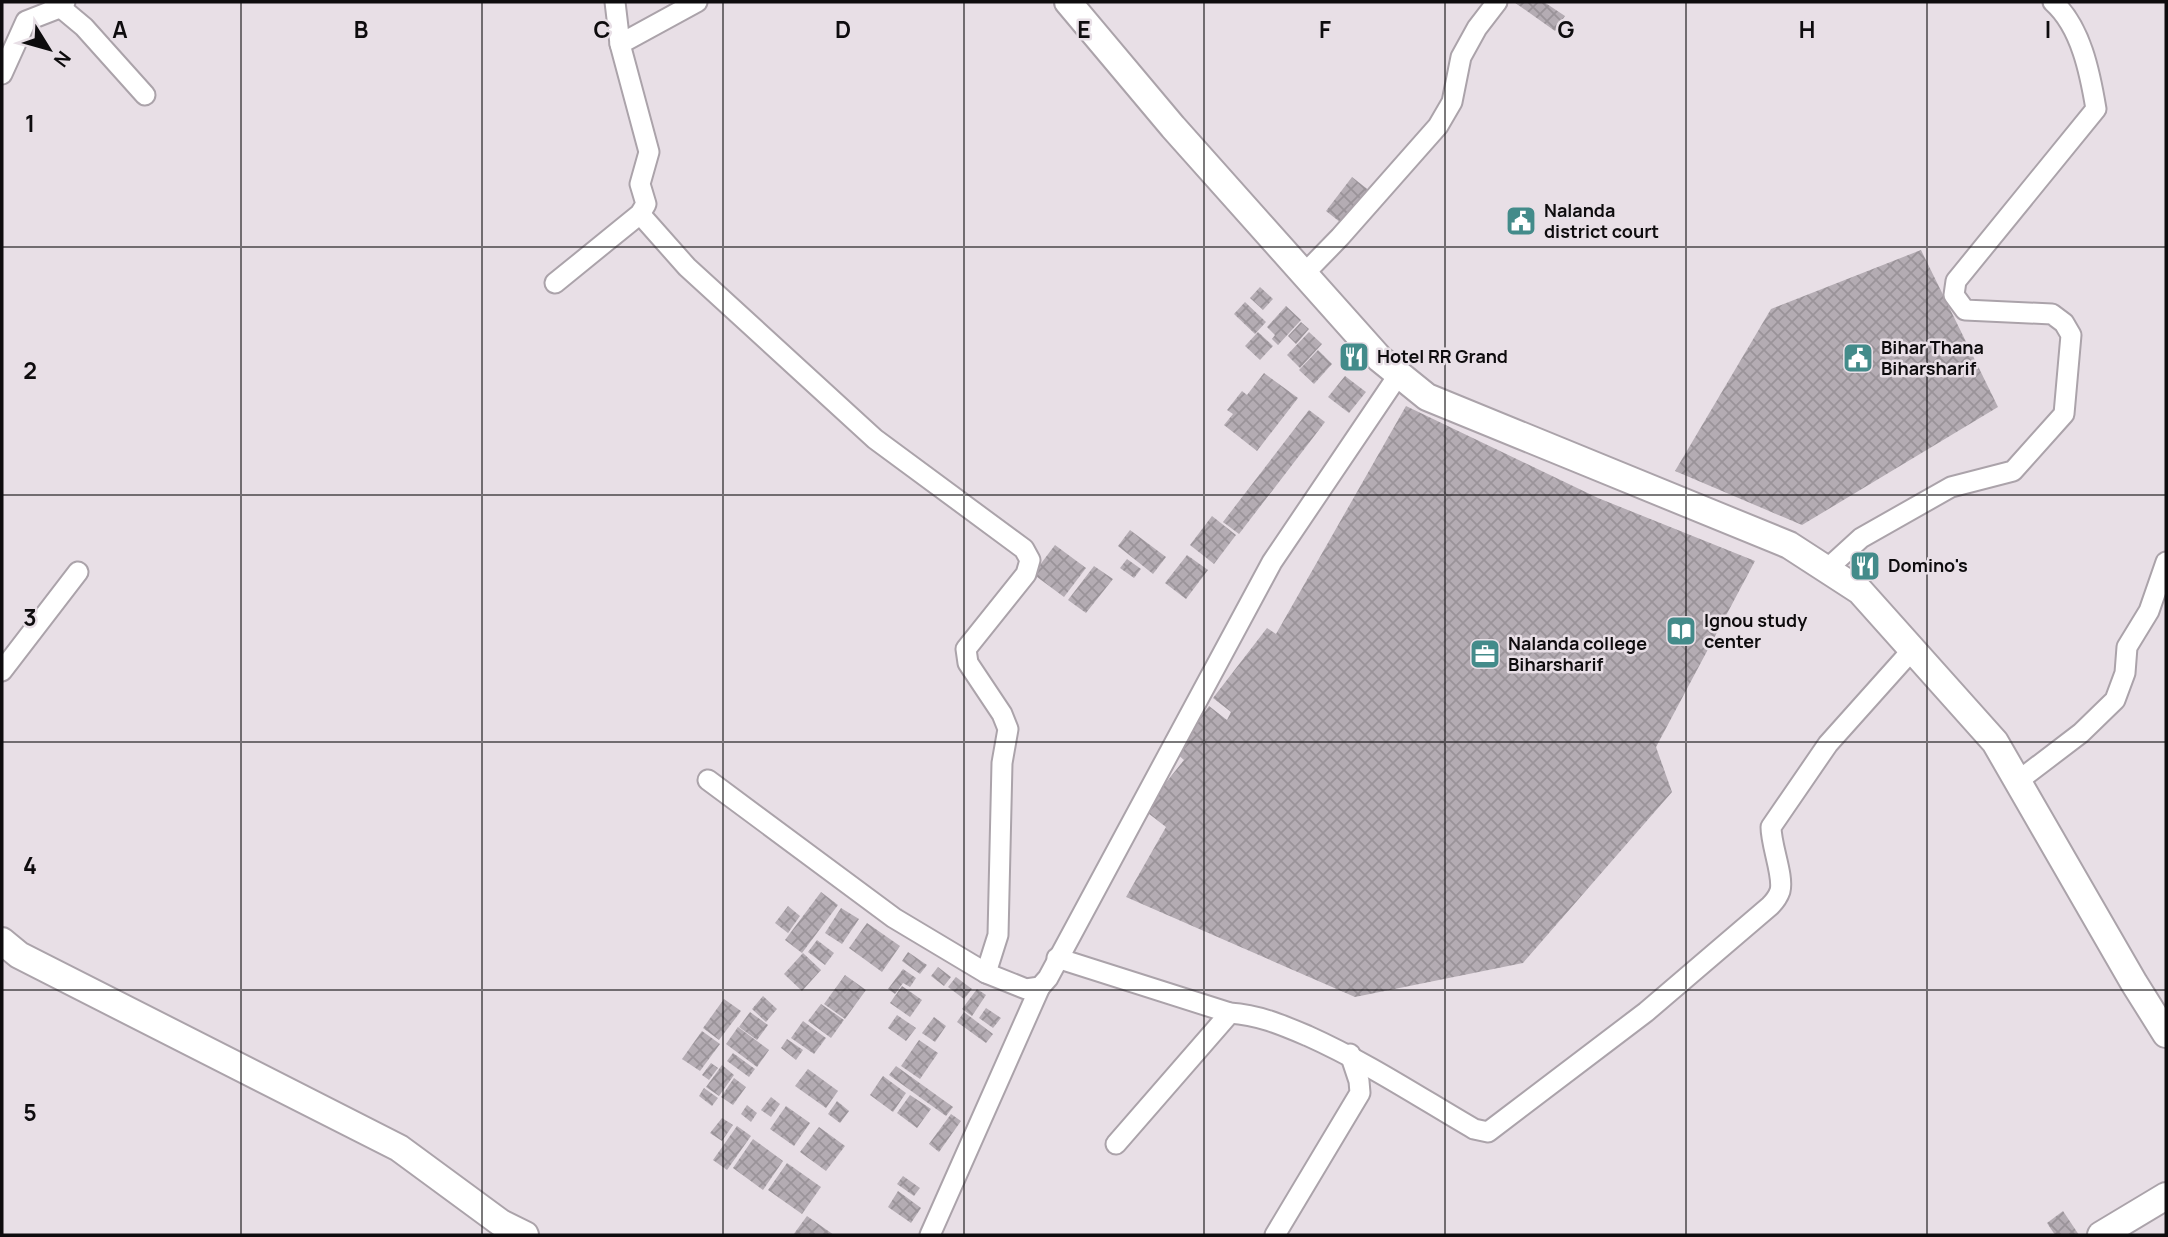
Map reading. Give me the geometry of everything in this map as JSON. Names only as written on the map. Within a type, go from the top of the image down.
[{"type":"main road","points":[[1068,2],[1173,127],[1380,359],[1427,397],[1778,540],[1860,591],[1995,741],[2166,1034]]},
{"type":"main road","points":[[2,941],[19,955],[399,1148],[501,1223],[525,1235]]},
{"type":"main road","points":[[2101,1235],[2166,1196]]},
{"type":"street","points":[[555,283],[640,214],[646,204],[640,184],[649,152],[621,44],[615,2]]},
{"type":"street","points":[[621,44],[697,2]]},
{"type":"street","points":[[1304,274],[1438,126],[1452,103],[1461,57],[1497,2]]},
{"type":"street","points":[[1827,569],[1861,538],[1951,487],[2012,471],[2064,414],[2071,335],[2064,323],[2052,314],[1965,310],[1954,295],[1956,281],[2096,109],[2074,29],[2067,16],[2053,2]]},
{"type":"street","points":[[2,74],[26,21],[60,3],[145,95]]},
{"type":"street","points":[[640,214],[687,267],[875,439],[1024,549],[1030,560],[1026,574],[966,649],[968,663],[1002,714],[1008,729],[1002,763],[998,935],[996,949],[986,973]]},
{"type":"street","points":[[930,1235],[1040,987],[1272,562],[1399,374]]},
{"type":"street","points":[[2018,781],[2081,733],[2115,700],[2125,674],[2127,647],[2149,611],[2166,562]]},
{"type":"street","points":[[2,671],[78,572]]},
{"type":"street","points":[[1058,958],[1230,1013],[1269,1019],[1350,1054],[1474,1129],[1488,1132],[1646,1012],[1770,906],[1779,894],[1781,883],[1771,842],[1771,827],[1828,744],[1913,649]]},
{"type":"street","points":[[708,779],[894,918],[986,973],[1026,989],[1040,987]]},
{"type":"street","points":[[1116,1144],[1230,1013]]},
{"type":"street","points":[[1275,1235],[1360,1093],[1350,1054]]},
{"type":"building","points":[[1514,2],[1544,2],[1565,16],[1555,31]]},
{"type":"building","points":[[1352,177],[1371,192],[1345,226],[1326,211]]},
{"type":"building","name":"Bihar Thana Biharsharif","points":[[1921,250],[1998,407],[1802,525],[1675,471],[1771,309]]},
{"type":"building","points":[[1260,287],[1273,299],[1263,310],[1250,298]]},
{"type":"building","points":[[1245,302],[1266,322],[1255,334],[1234,314]]},
{"type":"building","points":[[1286,306],[1301,320],[1278,345],[1272,339],[1275,335],[1267,327]]},
{"type":"building","points":[[1301,322],[1309,329],[1296,344],[1288,336]]},
{"type":"building","points":[[1258,332],[1273,346],[1260,360],[1245,346]]},
{"type":"building","points":[[1309,332],[1322,344],[1300,368],[1287,355]]},
{"type":"building","points":[[1318,350],[1332,364],[1314,384],[1299,370]]},
{"type":"building","points":[[1264,373],[1298,398],[1257,451],[1224,425],[1233,414],[1227,410],[1242,391],[1247,395]]},
{"type":"building","points":[[1345,376],[1366,392],[1349,413],[1328,397]]},
{"type":"building","name":"Nalanda college Biharsharif","points":[[1406,406],[1598,498],[1755,561],[1656,747],[1672,792],[1523,963],[1355,997],[1126,897],[1166,827],[1144,810],[1184,760],[1177,754],[1189,738],[1186,736],[1209,706],[1227,720],[1231,712],[1213,698],[1267,628],[1276,634]]},
{"type":"building","points":[[1309,410],[1325,422],[1239,534],[1223,522]]},
{"type":"building","points":[[1212,516],[1236,535],[1214,564],[1190,545]]},
{"type":"building","points":[[1130,530],[1166,557],[1153,574],[1118,546]]},
{"type":"building","points":[[1055,545],[1086,568],[1064,597],[1033,574]]},
{"type":"building","points":[[1187,555],[1208,570],[1186,599],[1165,583]]},
{"type":"building","points":[[1127,559],[1141,569],[1134,578],[1120,568]]},
{"type":"building","points":[[1094,566],[1113,579],[1086,613],[1068,600]]},
{"type":"building","points":[[821,892],[838,905],[802,953],[785,940]]},
{"type":"building","points":[[788,906],[800,916],[788,933],[775,923]]},
{"type":"building","points":[[841,908],[859,919],[842,944],[825,933]]},
{"type":"building","points":[[867,923],[900,946],[882,972],[849,948]]},
{"type":"building","points":[[817,940],[834,953],[825,965],[808,952]]},
{"type":"building","points":[[908,952],[927,965],[920,974],[902,961]]},
{"type":"building","points":[[803,953],[821,970],[802,991],[784,974]]},
{"type":"building","points":[[938,967],[951,977],[944,986],[931,976]]},
{"type":"building","points":[[903,969],[916,978],[910,987],[903,983],[895,994],[888,989]]},
{"type":"building","points":[[845,975],[866,990],[845,1019],[824,1004]]},
{"type":"building","points":[[956,977],[972,989],[964,999],[948,987]]},
{"type":"building","points":[[902,986],[922,1000],[910,1017],[890,1003]]},
{"type":"building","points":[[977,989],[986,995],[972,1016],[962,1009]]},
{"type":"building","points":[[763,996],[777,1009],[766,1022],[752,1009]]},
{"type":"building","points":[[724,999],[741,1011],[719,1040],[703,1028]]},
{"type":"building","points":[[821,1004],[844,1020],[831,1038],[808,1021]]},
{"type":"building","points":[[986,1008],[1001,1018],[993,1028],[979,1018]]},
{"type":"building","points":[[750,1012],[768,1025],[757,1040],[739,1027]]},
{"type":"building","points":[[964,1012],[993,1034],[986,1043],[957,1022]]},
{"type":"building","points":[[897,1015],[916,1028],[906,1041],[888,1028]]},
{"type":"building","points":[[934,1017],[946,1026],[935,1042],[922,1033]]},
{"type":"building","points":[[803,1021],[826,1038],[814,1054],[791,1038]]},
{"type":"building","points":[[738,1027],[769,1050],[757,1067],[726,1044]]},
{"type":"building","points":[[702,1031],[720,1044],[700,1071],[682,1059]]},
{"type":"building","points":[[787,1039],[803,1050],[796,1060],[781,1048]]},
{"type":"building","points":[[919,1040],[938,1053],[920,1079],[901,1066]]},
{"type":"building","points":[[733,1053],[755,1069],[749,1077],[727,1061]]},
{"type":"building","points":[[711,1063],[718,1068],[709,1080],[702,1075]]},
{"type":"building","points":[[722,1065],[734,1075],[719,1096],[706,1087]]},
{"type":"building","points":[[896,1066],[953,1107],[946,1116],[889,1075]]},
{"type":"building","points":[[808,1069],[838,1091],[826,1108],[795,1086]]},
{"type":"building","points":[[883,1076],[906,1093],[893,1112],[870,1095]]},
{"type":"building","points":[[734,1078],[746,1087],[733,1105],[721,1097]]},
{"type":"building","points":[[704,1088],[718,1098],[712,1106],[699,1096]]},
{"type":"building","points":[[910,1095],[931,1109],[917,1128],[897,1113]]},
{"type":"building","points":[[771,1097],[780,1104],[771,1117],[761,1110]]},
{"type":"building","points":[[837,1101],[849,1111],[840,1123],[828,1114]]},
{"type":"building","points":[[747,1105],[757,1113],[751,1122],[741,1114]]},
{"type":"building","points":[[786,1106],[810,1123],[794,1146],[770,1129]]},
{"type":"building","points":[[951,1114],[961,1121],[939,1152],[929,1144]]},
{"type":"building","points":[[722,1118],[733,1125],[722,1141],[710,1133]]},
{"type":"building","points":[[737,1126],[751,1136],[727,1170],[713,1160]]},
{"type":"building","points":[[819,1127],[845,1146],[826,1171],[800,1152]]},
{"type":"building","points":[[753,1139],[783,1161],[763,1190],[733,1168]]},
{"type":"building","points":[[787,1163],[821,1187],[802,1214],[768,1190]]},
{"type":"building","points":[[903,1176],[920,1188],[914,1196],[897,1184]]},
{"type":"building","points":[[898,1191],[921,1208],[911,1223],[888,1207]]},
{"type":"building","points":[[2063,1211],[2079,1235],[2055,1235],[2047,1223]]},
{"type":"building","points":[[807,1216],[834,1235],[793,1235]]},
{"type":"place","name":"Nalanda district court","points":[[1521,221]]},
{"type":"place","name":"Hotel RR Grand","points":[[1354,357]]},
{"type":"place","name":"Bihar Thana Biharsharif","points":[[1858,358]]},
{"type":"place","name":"Domino's","points":[[1865,566]]},
{"type":"place","name":"Ignou study center","points":[[1681,631]]},
{"type":"place","name":"Nalanda college Biharsharif","points":[[1485,654]]}]
